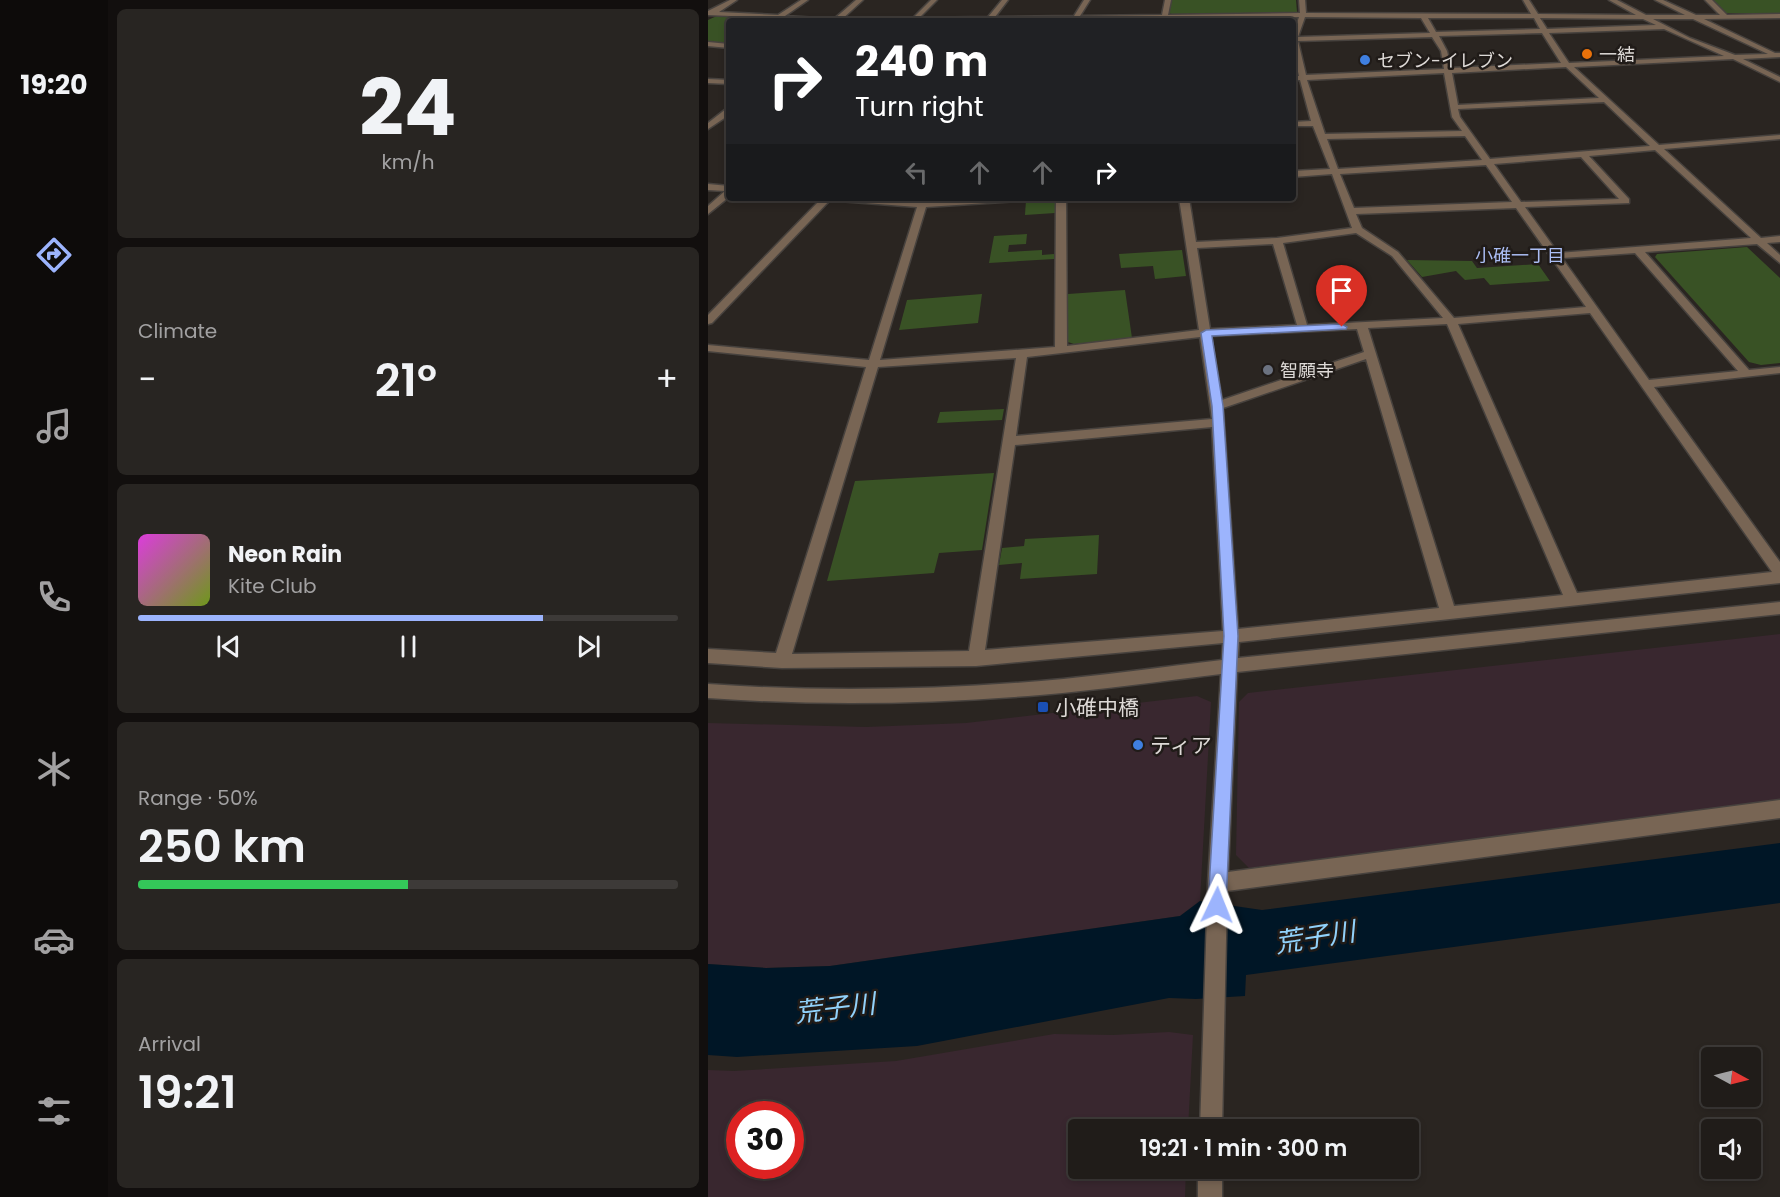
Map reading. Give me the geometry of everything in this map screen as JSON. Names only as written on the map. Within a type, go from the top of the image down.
[{"type":"street","points":[[710,14],[734,0]]},
{"type":"street","points":[[778,18],[805,0]]},
{"type":"street","points":[[839,18],[860,0]]},
{"type":"street","points":[[916,18],[934,0]]},
{"type":"street","points":[[992,18],[1005,0]]},
{"type":"street","points":[[1076,18],[1086,0]]},
{"type":"street","points":[[1164,18],[1168,0]]},
{"type":"street","points":[[1296,32],[1304,15],[1302,0]]},
{"type":"street","points":[[1526,0],[1562,60],[1780,260]]},
{"type":"street","points":[[1612,0],[1688,39],[1734,57],[1780,80]]},
{"type":"street","points":[[1658,0],[1779,56]]},
{"type":"street","points":[[1708,0],[1726,17]]},
{"type":"street","points":[[1454,8],[1457,16]]},
{"type":"street","points":[[1199,18],[1380,11],[1457,16],[1780,16]]},
{"type":"street","points":[[710,14],[764,18]]},
{"type":"street","points":[[708,656],[782,661],[873,662],[976,659],[1231,636],[1574,600],[1780,575],[1456,117],[1444,51],[1423,15]]},
{"type":"street","points":[[1296,39],[1667,27]]},
{"type":"street","points":[[708,44],[726,46]]},
{"type":"street","points":[[1298,77],[1779,56]]},
{"type":"street","points":[[1296,62],[1298,77],[1358,230],[1395,254],[1451,321],[1574,600]]},
{"type":"street","points":[[708,81],[726,82]]},
{"type":"street","points":[[1454,107],[1606,100]]},
{"type":"street","points":[[710,125],[726,113]]},
{"type":"street","points":[[1296,124],[1316,123]]},
{"type":"street","points":[[710,125],[726,125]]},
{"type":"street","points":[[1322,137],[1468,133]]},
{"type":"street","points":[[1296,174],[1488,162],[1780,137]]},
{"type":"street","points":[[1351,211],[1626,201],[1583,154]]},
{"type":"street","points":[[708,187],[726,190]]},
{"type":"street","points":[[708,211],[726,194]]},
{"type":"street","points":[[708,321],[824,201]]},
{"type":"street","points":[[782,661],[923,201]]},
{"type":"street","points":[[1061,201],[1061,350]]},
{"type":"street","points":[[1185,201],[1217,406],[1231,636],[1217,905],[1211,1119]]},
{"type":"street","points":[[1192,245],[1277,241],[1358,230]]},
{"type":"street","points":[[1555,256],[1780,240]]},
{"type":"street","points":[[1277,241],[1303,328]]},
{"type":"street","points":[[1638,250],[1747,374]]},
{"type":"street","points":[[708,348],[874,364],[1022,354],[1206,333],[1451,321],[1593,310]]},
{"type":"street","points":[[1362,326],[1448,613]]},
{"type":"street","points":[[976,659],[1022,354]]},
{"type":"street","points":[[1217,406],[1370,354]]},
{"type":"street","points":[[1645,384],[1780,370]]},
{"type":"street","points":[[1008,441],[1218,422]]},
{"type":"street","points":[[708,691],[774,696],[883,697],[1041,688],[1780,608]]},
{"type":"street","points":[[1218,883],[1780,809]]},
{"type":"street","points":[[1210,1179],[1210,1197]]},
{"type":"shaded area","points":[[1780,634],[1780,800],[1249,868],[1236,855],[1239,702],[1248,693]]},
{"type":"shaded area","points":[[1197,696],[1211,702],[1200,901],[1180,916],[830,966],[766,968],[708,964],[708,723],[866,727],[966,723]]},
{"type":"shaded area","points":[[1169,1032],[1193,1035],[1189,1119],[1068,1119],[1068,1179],[1186,1179],[1185,1197],[708,1197],[708,1070],[734,1071],[896,1061],[1054,1034],[1113,1035]]},
{"type":"green space","points":[[1172,0],[1296,0],[1297,12],[1172,14],[1168,13]]},
{"type":"green space","points":[[1713,0],[1780,0],[1780,14],[1726,13]]},
{"type":"green space","points":[[719,15],[757,18],[726,18],[726,43],[708,42],[708,20]]},
{"type":"green space","points":[[1026,201],[1056,201],[1055,213],[1025,215]]},
{"type":"green space","points":[[1027,234],[1026,244],[1009,245],[1008,252],[1042,250],[1042,255],[1054,254],[1054,259],[989,263],[994,236]]},
{"type":"green space","points":[[1747,247],[1780,278],[1780,363],[1761,365],[1749,362],[1655,257],[1657,254]]},
{"type":"green space","points":[[1182,250],[1186,276],[1155,279],[1153,266],[1121,268],[1119,254]]},
{"type":"green space","points":[[1407,260],[1472,261],[1477,268],[1538,264],[1550,281],[1490,285],[1484,278],[1465,280],[1456,271],[1422,277]]},
{"type":"green space","points":[[1125,290],[1132,338],[1074,344],[1068,342],[1068,294]]},
{"type":"green space","points":[[982,294],[978,323],[899,330],[907,300]]},
{"type":"green space","points":[[1004,409],[1002,420],[937,423],[940,412]]},
{"type":"green space","points":[[994,473],[982,550],[939,553],[934,573],[827,581],[855,481]]},
{"type":"green space","points":[[1099,535],[1097,574],[1020,579],[1022,563],[999,565],[1002,548],[1024,546],[1025,539]]},
{"type":"water","name":"荒子川","points":[[1780,843],[1780,903],[1246,975],[1245,996],[1169,998],[917,1046],[737,1057],[708,1055],[708,964],[766,968],[830,966],[1180,916],[1200,901],[1262,910]]},
{"type":"place","name":"一結","points":[[1587,54]]},
{"type":"place","name":"セブン-イレブン","points":[[1365,60]]},
{"type":"place","name":"智願寺","points":[[1268,370]]},
{"type":"place","name":"小碓中橋","points":[[1043,707]]},
{"type":"place","name":"ティア","points":[[1138,745]]},
{"type":"district","name":"小碓一丁目","points":[[1520,255]]},
{"type":"route","points":[[1217,905],[1231,636],[1217,406],[1206,333],[1342,327]]}]
